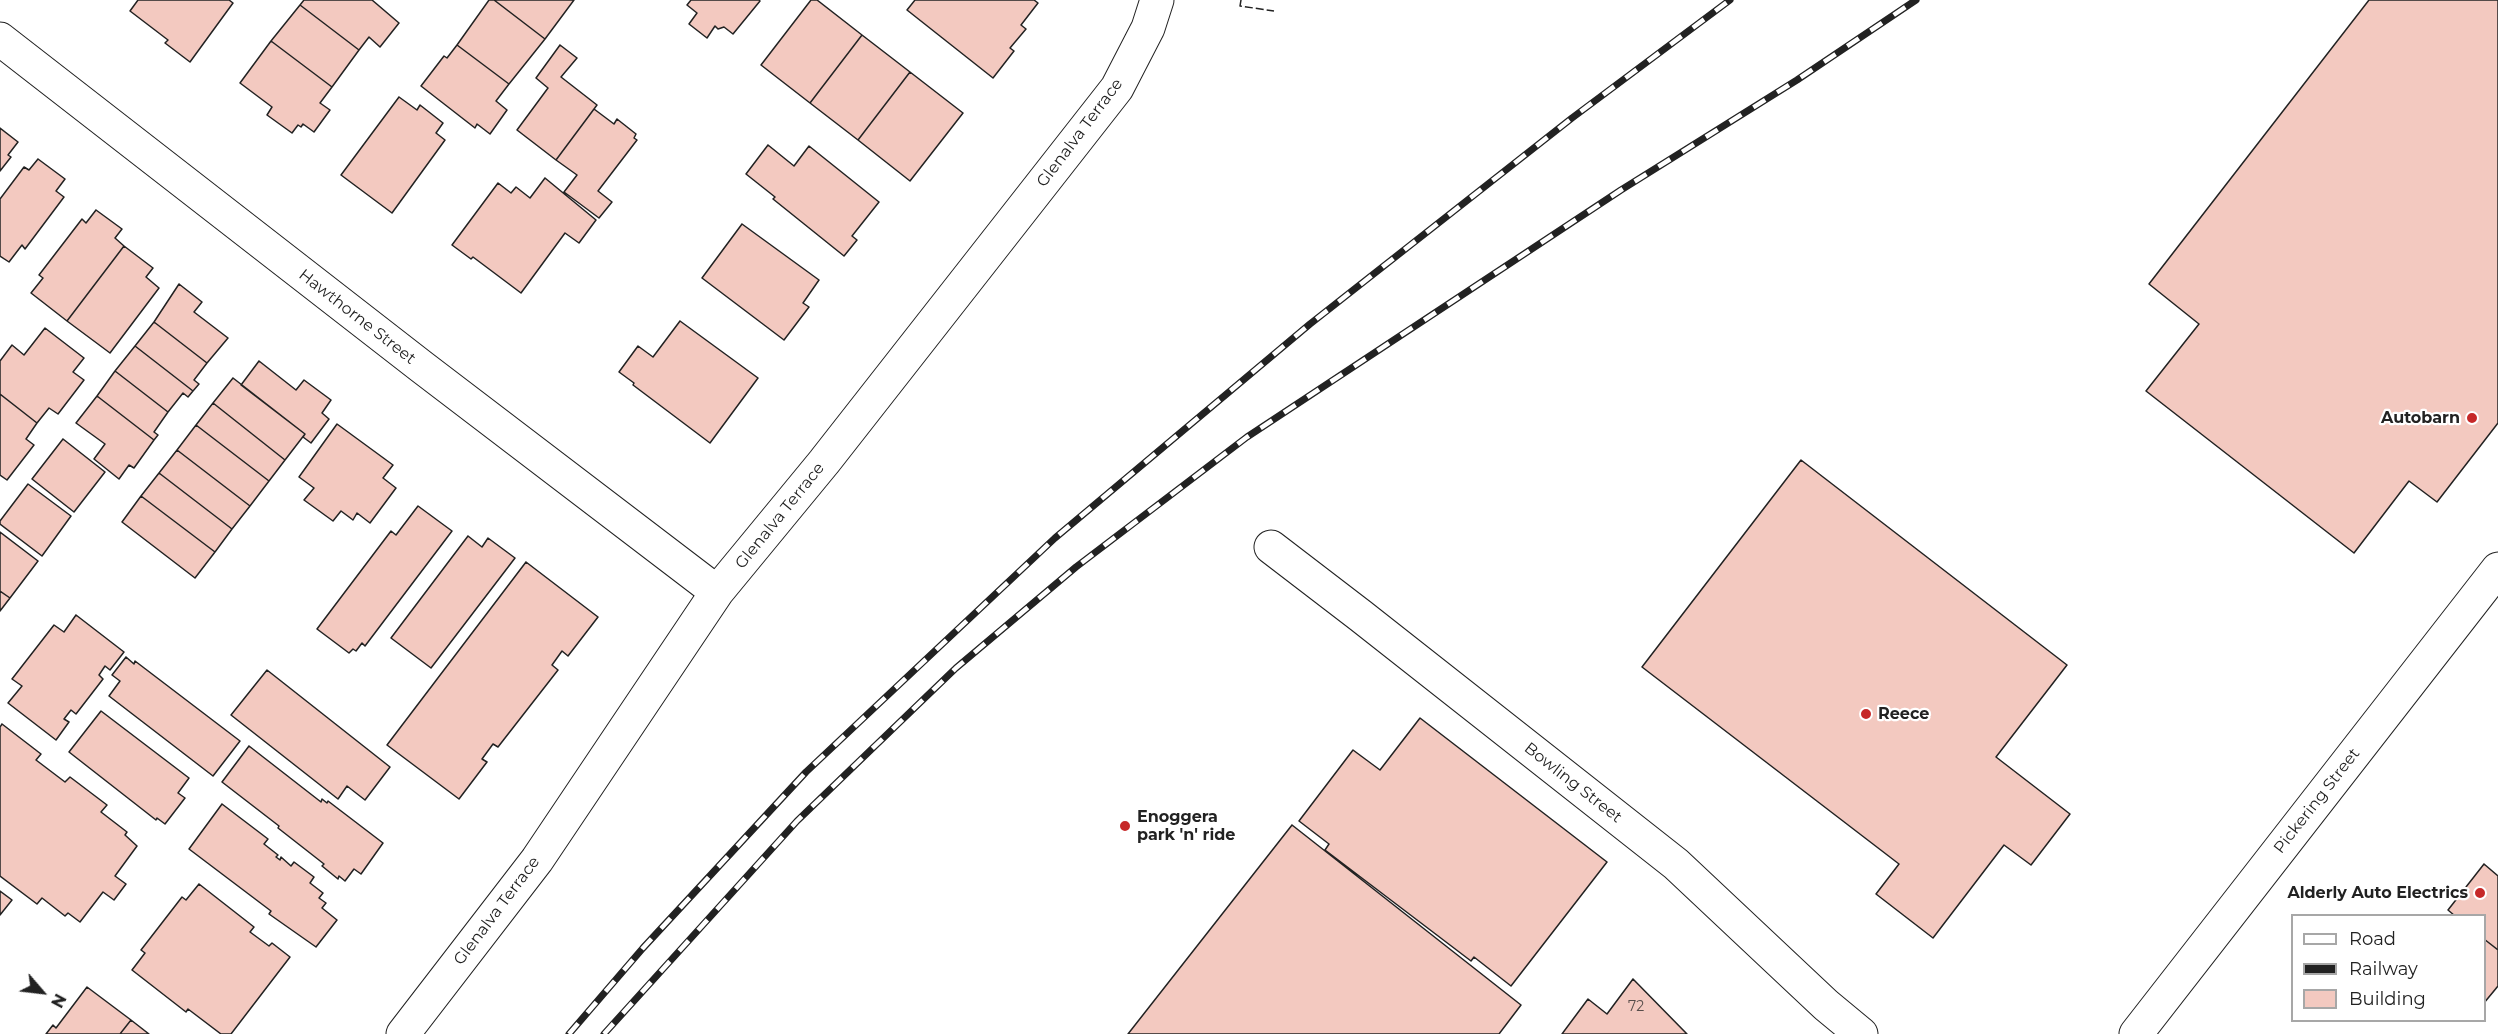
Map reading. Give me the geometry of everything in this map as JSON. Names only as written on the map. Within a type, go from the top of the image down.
[{"type":"street","name":"Glenalva Terrace","points":[[403,1034],[537,860],[717,592],[824,462],[1117,88],[1148,28],[1157,0]]},
{"type":"street","name":"Hawthorne Street","points":[[0,39],[422,367],[717,592]]},
{"type":"street","name":"Bowling Street","points":[[1271,547],[1676,864],[1826,1005],[1861,1034]]},
{"type":"street","name":"Pickering Street","points":[[2136,1034],[2498,569]]},
{"type":"building","points":[[138,0],[229,0],[233,3],[190,62],[165,43],[168,40],[130,11]]},
{"type":"building","points":[[304,0],[372,0],[399,23],[380,47],[369,37],[359,50],[300,5]]},
{"type":"building","points":[[489,0],[494,0],[545,39],[509,84],[457,45]]},
{"type":"building","points":[[494,0],[574,0],[545,39]]},
{"type":"building","points":[[691,0],[760,1],[733,34],[724,27],[718,29],[715,26],[707,38],[689,24],[697,13],[687,5]]},
{"type":"building","points":[[811,0],[817,0],[862,35],[810,103],[761,65]]},
{"type":"building","points":[[915,0],[1034,0],[1038,3],[1021,25],[1026,29],[1010,48],[1014,51],[993,78],[907,10]]},
{"type":"building","points":[[2369,0],[2498,0],[2498,423],[2437,502],[2409,481],[2354,553],[2146,391],[2199,324],[2149,284]]},
{"type":"building","points":[[300,5],[359,50],[332,87],[271,41]]},
{"type":"building","points":[[862,35],[910,72],[858,140],[810,103]]},
{"type":"building","points":[[271,41],[332,87],[320,103],[330,110],[314,132],[303,124],[301,127],[298,125],[292,133],[267,115],[272,107],[240,83]]},
{"type":"building","points":[[457,45],[509,84],[496,101],[507,110],[490,134],[477,124],[475,128],[421,86],[444,56],[447,58]]},
{"type":"building","points":[[560,45],[577,58],[561,77],[597,105],[556,160],[517,130],[548,88],[536,78]]},
{"type":"building","points":[[910,72],[963,113],[910,181],[858,140]]},
{"type":"building","points":[[399,97],[417,110],[420,105],[443,123],[436,133],[445,140],[392,213],[341,175]]},
{"type":"building","points":[[594,109],[614,124],[617,119],[636,134],[634,138],[637,140],[598,191],[612,202],[599,218],[564,192],[577,175],[556,160]]},
{"type":"building","points":[[0,128],[18,142],[8,155],[11,157],[0,171]]},
{"type":"building","points":[[768,145],[794,166],[809,146],[879,202],[852,236],[857,240],[844,256],[773,199],[775,197],[746,174]]},
{"type":"building","points":[[38,159],[65,179],[56,191],[64,197],[25,249],[22,245],[9,262],[0,256],[0,199],[24,167],[29,170]]},
{"type":"building","points":[[545,178],[596,220],[579,243],[565,233],[521,293],[473,257],[471,259],[452,245],[498,183],[511,193],[516,187],[530,198]]},
{"type":"building","points":[[96,210],[122,229],[115,238],[124,246],[67,321],[31,293],[43,278],[39,275],[82,219],[86,223]]},
{"type":"building","points":[[742,224],[819,280],[803,303],[809,307],[784,340],[702,278]]},
{"type":"building","points":[[124,246],[153,268],[146,277],[159,288],[110,353],[67,321]]},
{"type":"building","points":[[179,284],[202,302],[194,312],[228,338],[207,363],[154,322]]},
{"type":"building","points":[[680,321],[758,378],[710,443],[619,372],[638,346],[653,357]]},
{"type":"building","points":[[154,322],[207,363],[194,380],[199,384],[193,391],[135,346]]},
{"type":"building","points":[[45,328],[84,358],[73,372],[84,380],[58,414],[49,408],[37,423],[0,394],[0,361],[12,345],[24,355]]},
{"type":"building","points":[[135,346],[193,391],[188,397],[183,393],[168,412],[115,371]]},
{"type":"building","points":[[259,361],[296,390],[304,380],[331,400],[322,413],[329,419],[311,443],[303,437],[305,434],[241,385]]},
{"type":"building","points":[[115,371],[168,412],[154,432],[158,435],[154,440],[97,396]]},
{"type":"building","points":[[233,378],[305,434],[285,460],[213,403]]},
{"type":"building","points":[[0,394],[37,423],[26,439],[34,445],[7,480],[0,475]]},
{"type":"building","points":[[97,396],[154,440],[134,468],[129,465],[119,479],[94,459],[105,444],[76,423]]},
{"type":"building","points":[[213,403],[285,460],[269,481],[196,425]]},
{"type":"building","points":[[337,424],[393,465],[383,478],[396,488],[370,523],[357,513],[353,520],[341,511],[333,521],[304,500],[314,488],[299,477]]},
{"type":"building","points":[[196,425],[269,481],[250,506],[177,450]]},
{"type":"building","points":[[63,439],[105,472],[74,512],[32,479]]},
{"type":"building","points":[[177,450],[250,506],[232,529],[159,473]]},
{"type":"building","name":"Reece","points":[[1801,460],[2067,665],[1996,757],[2070,814],[2031,865],[2004,845],[1933,938],[1876,894],[1899,864],[1642,667]]},
{"type":"building","points":[[159,473],[232,529],[215,552],[141,496]]},
{"type":"building","points":[[28,484],[71,516],[42,556],[0,524]]},
{"type":"building","points":[[141,496],[215,552],[195,578],[122,522]]},
{"type":"building","points":[[418,506],[452,531],[365,646],[362,643],[356,651],[353,649],[349,653],[317,629],[391,531],[396,535]]},
{"type":"building","points":[[0,532],[38,561],[10,598],[0,591]]},
{"type":"building","points":[[468,536],[482,547],[488,538],[515,558],[431,668],[391,638]]},
{"type":"building","points":[[526,562],[598,617],[568,656],[562,651],[552,665],[558,670],[498,747],[493,744],[482,759],[487,762],[459,799],[387,745]]},
{"type":"building","points":[[0,591],[10,598],[0,611]]},
{"type":"building","points":[[76,615],[124,652],[110,670],[105,666],[99,675],[103,679],[76,714],[71,710],[64,719],[69,722],[56,740],[8,703],[22,686],[12,679],[54,625],[64,632]]},
{"type":"building","points":[[126,657],[134,664],[135,661],[240,741],[213,776],[109,696],[120,681],[112,675]]},
{"type":"building","points":[[267,670],[390,767],[365,800],[347,786],[338,799],[231,715]]},
{"type":"building","points":[[101,711],[189,778],[178,793],[185,798],[165,824],[157,818],[156,820],[69,752]]},
{"type":"building","points":[[1420,718],[1607,862],[1511,986],[1474,957],[1471,961],[1325,850],[1329,844],[1299,821],[1353,750],[1380,770]]},
{"type":"building","points":[[2,724],[41,754],[36,760],[65,782],[70,777],[107,805],[101,812],[127,832],[125,835],[137,846],[115,876],[126,884],[114,900],[103,892],[80,922],[68,913],[65,916],[42,898],[37,904],[0,876],[0,727]]},
{"type":"building","points":[[249,746],[321,802],[322,799],[327,803],[328,801],[383,843],[361,874],[354,869],[345,881],[339,876],[338,879],[322,866],[324,864],[278,828],[279,826],[222,782]]},
{"type":"building","points":[[222,804],[268,839],[264,844],[278,855],[276,857],[280,860],[281,857],[291,866],[294,862],[314,877],[310,883],[323,893],[319,898],[326,903],[322,908],[337,920],[316,947],[269,914],[271,911],[189,849]]},
{"type":"building","points":[[1292,825],[1521,1005],[1499,1034],[1128,1034]]},
{"type":"building","name":"Alderly Auto Electrics","points":[[2484,864],[2498,876],[2498,950],[2486,941],[2486,914],[2453,914],[2448,910]]},
{"type":"building","points":[[199,884],[254,927],[250,932],[269,946],[272,943],[290,957],[231,1034],[221,1034],[188,1009],[186,1012],[132,970],[145,953],[141,950],[182,897],[186,900]]},
{"type":"building","points":[[0,891],[12,900],[0,915]]},
{"type":"building","points":[[2486,941],[2498,950],[2498,986],[2486,1001]]},
{"type":"building","points":[[1633,979],[1687,1034],[1562,1034],[1588,999],[1607,1014]]},
{"type":"building","points":[[87,987],[131,1020],[120,1034],[46,1034],[53,1025],[56,1028]]},
{"type":"building","points":[[131,1020],[149,1034],[120,1034]]},
{"type":"railway","points":[[569,1034],[643,948],[806,772],[1055,538],[1310,324],[1572,118],[1730,0]]},
{"type":"railway","points":[[604,1034],[797,821],[956,668],[1076,567],[1247,437],[1621,190],[1797,80],[1916,0]]},
{"type":"fence","points":[[1241,0],[1240,6],[1274,11]]},
{"type":"place","name":"Autobarn","points":[[2472,418]]},
{"type":"place","name":"Reece","points":[[1866,714]]},
{"type":"place","name":"Enoggera park 'n' ride","points":[[1125,826]]},
{"type":"place","name":"Alderly Auto Electrics","points":[[2480,893]]}]
